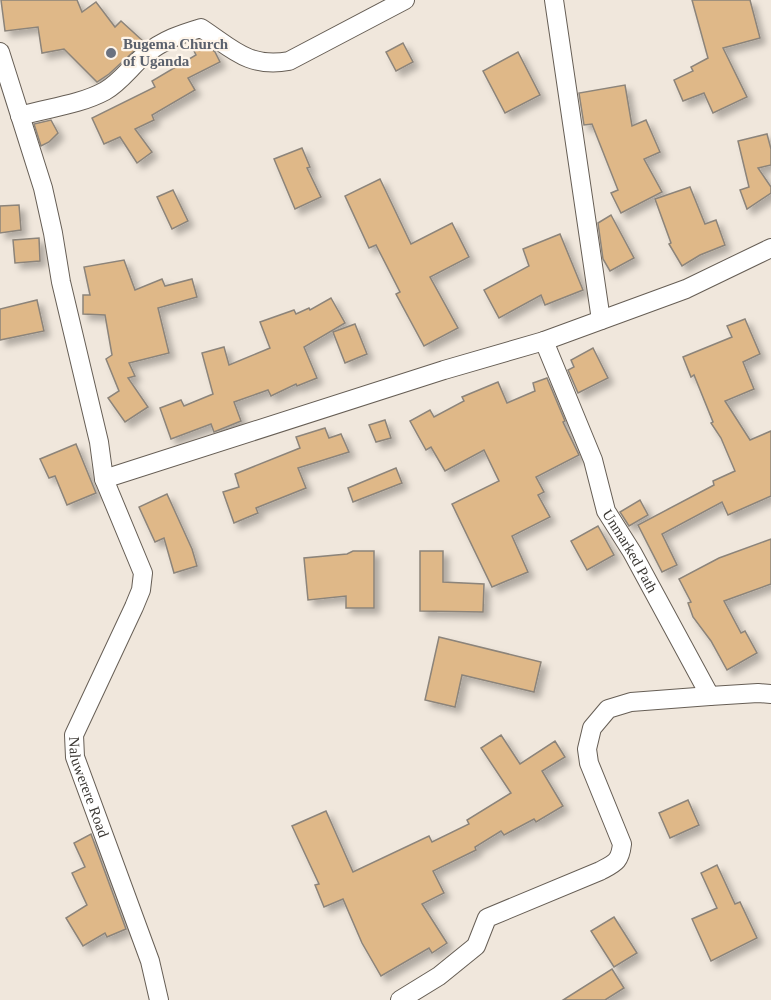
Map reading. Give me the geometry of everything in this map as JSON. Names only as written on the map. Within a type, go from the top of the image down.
[{"type":"street","points":[[20,116],[71,104],[106,91],[146,54],[176,35],[201,28],[239,54],[258,62],[271,64],[289,61],[405,0]]},
{"type":"street","points":[[554,0],[601,320]]},
{"type":"street","name":"Naluwerere Road","points":[[0,52],[48,210],[61,282],[99,442],[104,479],[143,573],[134,607],[74,735],[75,757],[150,962],[159,1000]]},
{"type":"street","points":[[104,479],[444,370],[544,341],[686,289],[771,248]]},
{"type":"street","name":"Unmarked Path","points":[[544,341],[593,460],[606,511],[632,552],[710,696]]},
{"type":"street","points":[[400,1000],[439,976],[476,945],[487,918],[600,871],[615,863],[621,855],[622,844],[589,763],[587,749],[592,728],[608,709],[631,702],[771,694]]},
{"type":"building","points":[[1,0],[77,0],[82,12],[96,2],[115,27],[121,21],[144,42],[97,82],[64,49],[42,53],[38,27],[5,31]]},
{"type":"building","points":[[692,0],[750,0],[760,38],[723,48],[747,97],[713,113],[704,93],[683,101],[674,80],[693,71],[691,67],[708,58]]},
{"type":"building","points":[[199,40],[215,52],[220,62],[188,78],[195,90],[152,115],[154,120],[135,129],[152,152],[137,163],[120,137],[104,144],[92,118],[155,87],[152,81],[196,55],[190,43]]},
{"type":"building","points":[[403,43],[413,62],[396,71],[386,52]]},
{"type":"building","points":[[518,52],[540,95],[505,113],[483,71]]},
{"type":"building","points":[[625,85],[632,126],[646,120],[660,152],[644,159],[662,192],[621,213],[611,193],[618,190],[592,124],[584,125],[579,93]]},
{"type":"building","points":[[51,120],[58,133],[41,146],[34,124]]},
{"type":"building","points":[[767,134],[771,149],[771,165],[758,168],[771,187],[771,193],[747,209],[740,190],[749,187],[738,141]]},
{"type":"building","points":[[302,148],[310,167],[307,168],[321,197],[295,209],[274,159]]},
{"type":"building","points":[[380,179],[411,244],[452,223],[469,257],[430,277],[458,328],[424,346],[396,294],[400,292],[376,245],[369,248],[345,196]]},
{"type":"building","points":[[690,187],[705,224],[716,220],[725,245],[700,255],[682,266],[669,244],[671,243],[655,199]]},
{"type":"building","points":[[173,190],[188,221],[172,229],[157,197]]},
{"type":"building","points":[[19,205],[21,230],[0,233],[0,206]]},
{"type":"building","points":[[611,215],[634,258],[610,271],[603,259],[598,223]]},
{"type":"building","points":[[560,234],[583,290],[545,305],[541,295],[499,318],[484,290],[529,266],[523,249]]},
{"type":"building","points":[[39,238],[40,261],[15,263],[13,240]]},
{"type":"building","points":[[124,260],[135,290],[162,279],[165,286],[192,279],[197,297],[158,308],[169,353],[129,363],[135,376],[128,378],[148,407],[125,422],[108,398],[119,391],[106,359],[112,355],[105,315],[83,314],[83,295],[90,295],[84,267]]},
{"type":"building","points":[[331,298],[345,323],[304,347],[317,378],[297,386],[296,384],[271,396],[268,390],[234,402],[241,421],[214,432],[211,424],[171,439],[160,408],[181,400],[184,406],[213,394],[202,353],[224,347],[229,365],[270,348],[260,322],[294,310],[296,314],[309,308],[310,310]]},
{"type":"building","points":[[37,300],[44,331],[0,340],[0,309]]},
{"type":"building","points":[[745,319],[760,354],[743,362],[754,389],[725,401],[750,440],[771,431],[771,496],[728,515],[722,502],[662,534],[677,565],[662,572],[638,525],[714,485],[713,481],[735,471],[721,438],[711,423],[713,422],[694,375],[691,377],[683,357],[732,337],[727,326]]},
{"type":"building","points":[[355,324],[367,354],[345,363],[333,332]]},
{"type":"building","points":[[593,348],[608,378],[578,393],[568,370],[574,367],[571,360]]},
{"type":"building","points":[[547,378],[565,421],[563,422],[579,455],[536,477],[544,492],[538,495],[550,517],[512,536],[528,572],[492,587],[452,504],[499,481],[484,450],[445,471],[431,447],[426,450],[410,421],[430,410],[434,417],[464,401],[462,397],[498,382],[507,403],[535,391],[533,383]]},
{"type":"building","points":[[385,420],[391,438],[376,442],[369,425]]},
{"type":"building","points":[[325,428],[329,438],[341,434],[349,452],[298,468],[306,488],[256,508],[258,513],[234,523],[223,492],[239,487],[235,474],[300,448],[296,437]]},
{"type":"building","points":[[76,444],[96,493],[67,505],[55,476],[49,478],[40,459]]},
{"type":"building","points":[[396,468],[402,483],[353,502],[348,488]]},
{"type":"building","points":[[167,494],[192,549],[197,566],[174,573],[164,538],[155,542],[139,507]]},
{"type":"building","points":[[640,500],[648,515],[629,526],[620,512]]},
{"type":"building","points":[[598,526],[614,555],[587,570],[571,541]]},
{"type":"building","points":[[771,539],[771,584],[724,601],[741,633],[745,631],[757,653],[727,670],[711,641],[693,617],[688,603],[691,602],[679,579],[719,558]]},
{"type":"building","points":[[353,551],[374,551],[374,608],[346,608],[346,596],[308,600],[304,558],[347,554]]},
{"type":"building","points":[[420,551],[443,551],[443,582],[484,584],[483,612],[420,611]]},
{"type":"building","points":[[439,637],[541,662],[534,692],[462,675],[455,707],[425,700]]},
{"type":"building","points":[[501,735],[520,764],[555,741],[565,757],[542,771],[563,806],[536,822],[534,819],[504,835],[501,831],[475,847],[476,850],[433,871],[444,893],[422,904],[447,943],[432,953],[429,948],[381,976],[362,943],[343,899],[324,907],[315,885],[319,884],[292,826],[326,811],[353,872],[429,836],[432,842],[469,824],[467,820],[511,793],[481,748]]},
{"type":"building","points":[[688,800],[699,825],[670,838],[659,813]]},
{"type":"building","points":[[91,834],[126,929],[107,937],[105,933],[83,946],[66,918],[87,905],[72,873],[85,867],[74,843]]},
{"type":"building","points":[[717,865],[735,904],[740,902],[757,938],[711,961],[692,919],[717,908],[701,873]]},
{"type":"building","points":[[614,917],[637,953],[614,967],[591,931]]},
{"type":"building","points":[[612,969],[624,988],[605,1000],[563,1000]]},
{"type":"place","name":"Bugema Church of Uganda","points":[[111,53]]}]
